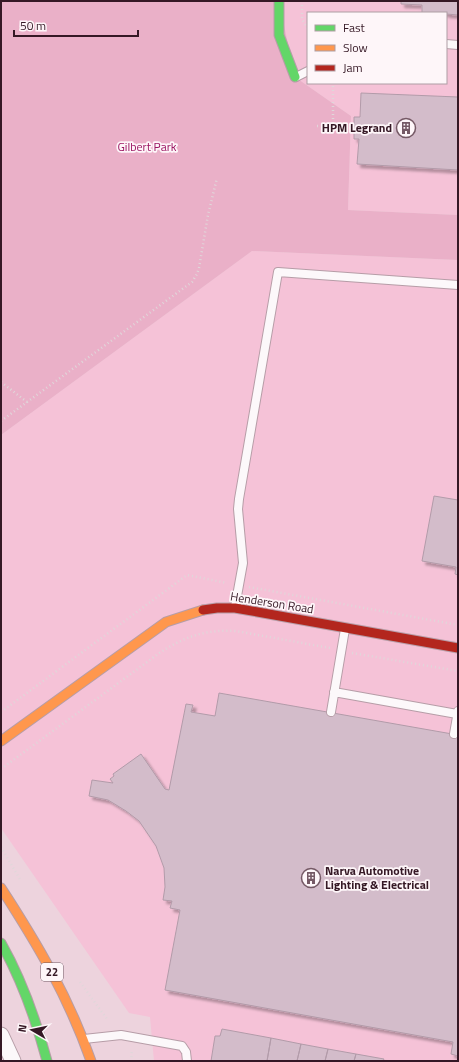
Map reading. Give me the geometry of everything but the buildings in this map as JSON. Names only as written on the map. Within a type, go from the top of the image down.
[{"type":"street","points":[[279,1],[279,35],[295,77]]},
{"type":"street","name":"Henderson Road","points":[[1,741],[166,622],[189,612],[224,607],[235,608],[458,648]]},
{"type":"street","name":"22","points":[[1,888],[44,958],[83,1039],[91,1061]]},
{"type":"street","points":[[1,943],[23,987],[39,1030],[47,1061]]},
{"type":"street","points":[[1,1035],[13,1061]]},
{"type":"lane","points":[[447,44],[458,45]]},
{"type":"lane","points":[[295,77],[307,71]]},
{"type":"lane","points":[[235,608],[243,563],[238,509],[239,499],[278,272],[458,285]]},
{"type":"lane","points":[[331,712],[345,628]]},
{"type":"lane","points":[[334,692],[458,713],[454,734]]},
{"type":"lane","points":[[83,1039],[121,1035],[178,1045],[184,1048],[187,1061]]},
{"type":"path","points":[[302,1],[302,19],[307,27]]},
{"type":"path","points":[[317,126],[333,127],[333,84]]},
{"type":"path","points":[[1,421],[192,282],[199,268],[208,215],[217,178]]},
{"type":"path","points":[[1,382],[27,402]]},
{"type":"path","points":[[1,769],[173,644],[182,639],[205,633],[226,630],[236,631],[458,671]]},
{"type":"path","points":[[131,1061],[132,1046]]},
{"type":"shaded area","points":[[279,1],[458,1],[458,215],[348,210],[351,116],[295,77]]},
{"type":"shaded area","points":[[252,251],[458,260],[458,1061],[154,1061],[150,1017],[129,1013],[1,828],[1,435]]},
{"type":"green space","name":"Gilbert Park","points":[[1,1],[279,1],[295,77],[351,116],[348,210],[458,215],[458,260],[252,251],[1,435]]},
{"type":"traffic: fast","points":[[279,1],[279,35],[295,77]]},
{"type":"traffic: fast","points":[[1,943],[16,971],[28,1000],[47,1061]]},
{"type":"traffic: slow","points":[[1,741],[166,622],[203,610]]},
{"type":"traffic: slow","points":[[1,888],[40,951],[62,993],[91,1061]]},
{"type":"traffic: jam","points":[[203,610],[235,608],[458,648]]},
{"type":"place","name":"HPM Legrand","points":[[406,128]]},
{"type":"place","name":"Narva Automotive Lighting & Electrical","points":[[311,878]]}]
